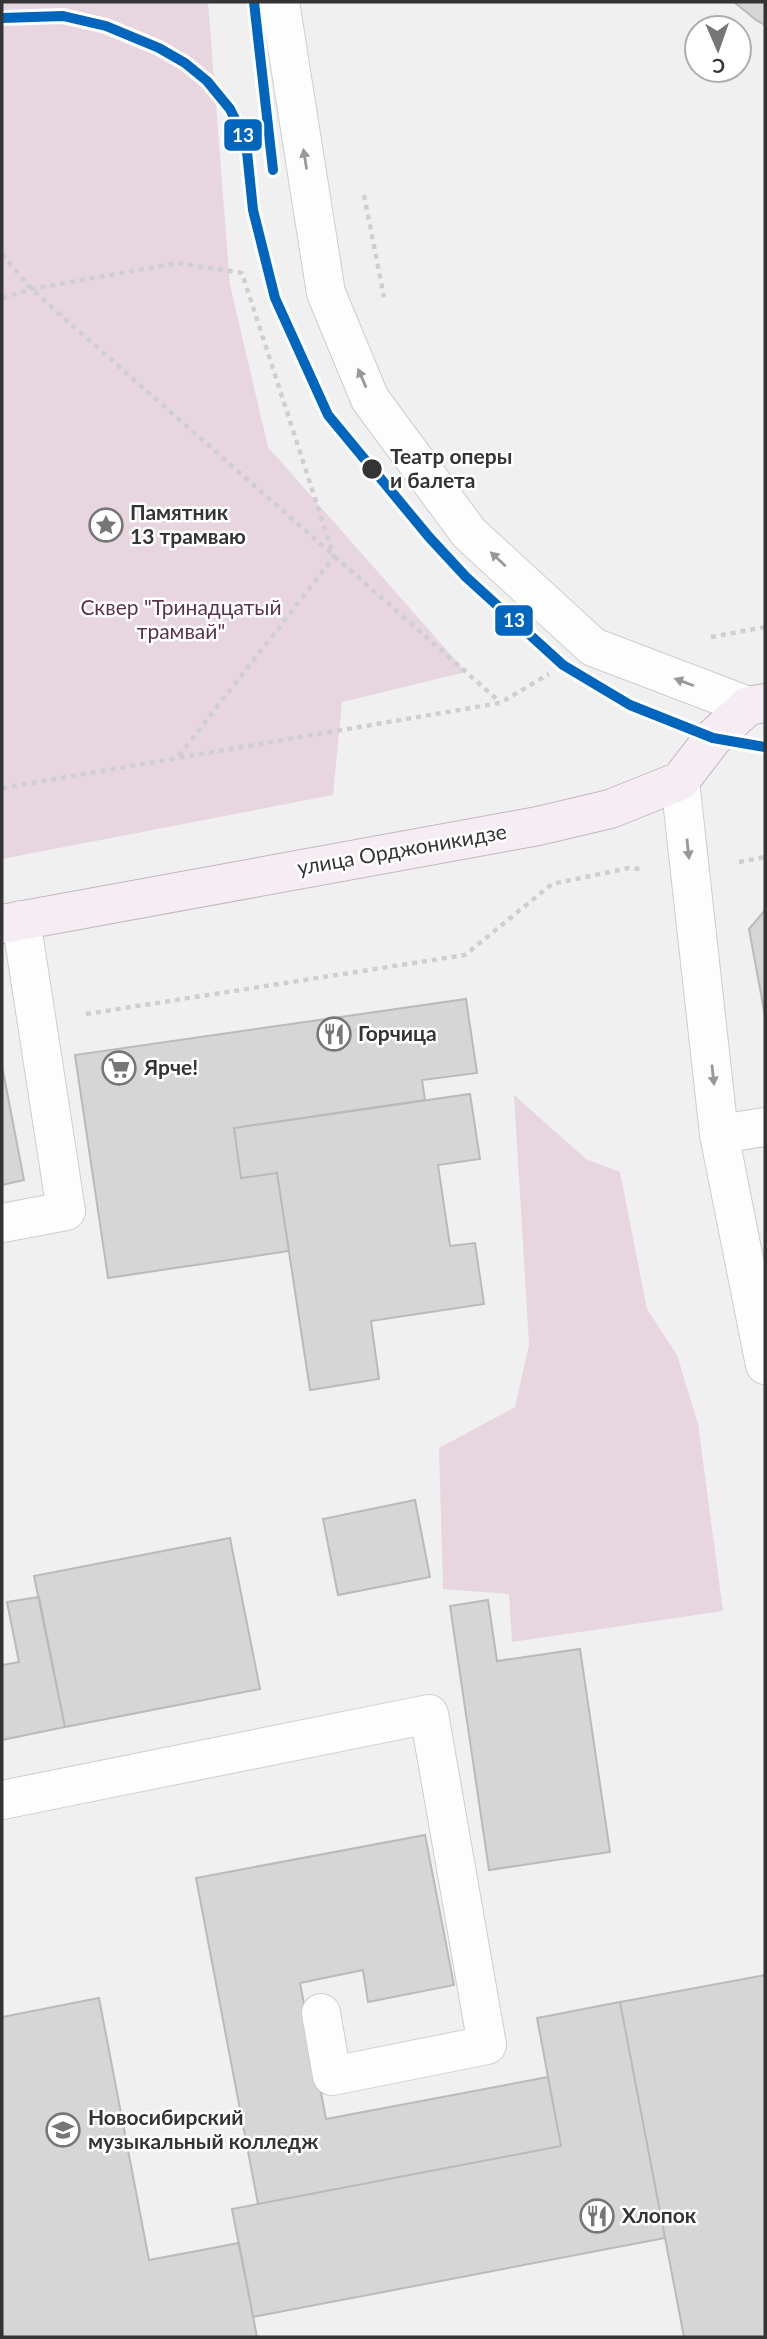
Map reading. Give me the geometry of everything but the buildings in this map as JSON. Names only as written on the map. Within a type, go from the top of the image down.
[{"type":"main road","points":[[680,781],[713,738],[757,704]]},
{"type":"main road","name":"улица Орджоникидзе","points":[[11,922],[538,825],[610,809],[680,781]]},
{"type":"street","points":[[280,2],[327,293],[370,399],[469,533],[593,647],[757,704]]},
{"type":"street","points":[[680,781],[719,1135],[765,1365]]},
{"type":"street","points":[[2,1223],[65,1211],[37,1021],[11,922]]},
{"type":"street","points":[[719,1135],[765,1127]]},
{"type":"street","points":[[2,1800],[429,1714],[487,2045],[332,2076],[321,2013]]},
{"type":"path","points":[[363,194],[385,303]]},
{"type":"path","points":[[2,254],[31,289],[500,703]]},
{"type":"path","points":[[2,298],[31,289],[178,263],[242,274],[334,557]]},
{"type":"path","points":[[177,758],[334,557]]},
{"type":"path","points":[[700,636],[713,637],[765,627]]},
{"type":"path","points":[[2,788],[500,703],[593,647]]},
{"type":"path","points":[[37,1021],[465,955],[552,884],[629,868],[690,872],[765,857]]},
{"type":"green space","name":"Сквер \"Тринадцатый трамвай\"","points":[[2,2],[208,2],[230,285],[268,447],[466,672],[342,702],[333,795],[2,859]]},
{"type":"green space","points":[[514,1095],[586,1159],[620,1172],[647,1309],[677,1355],[698,1424],[723,1611],[512,1642],[509,1594],[443,1589],[439,1448],[515,1407],[529,1345]]},
{"type":"tram line","name":"13","points":[[254,2],[273,170]]},
{"type":"tram line","name":"13","points":[[2,18],[63,16],[106,26],[159,48],[185,63],[207,81],[230,109],[246,142],[253,210],[275,298],[328,415],[429,537],[466,577],[563,665],[630,705],[713,738],[765,747]]},
{"type":"place","name":"Театр оперы и балета","points":[[372,469]]},
{"type":"place","name":"Памятник 13 трамваю","points":[[106,525]]},
{"type":"place","name":"Горчица","points":[[334,1034]]},
{"type":"place","name":"Ярче!","points":[[119,1068]]},
{"type":"place","name":"Новосибирский музыкальный колледж","points":[[63,2130]]},
{"type":"place","name":"Хлопок","points":[[597,2216]]}]
